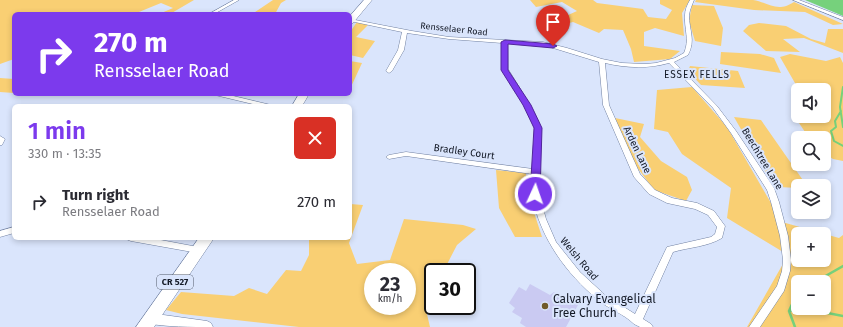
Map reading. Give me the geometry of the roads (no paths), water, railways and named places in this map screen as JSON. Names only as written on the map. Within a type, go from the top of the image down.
[{"type":"main road","points":[[352,19],[368,0]]},
{"type":"main road","name":"CR 527","points":[[146,323],[202,244]]},
{"type":"street","points":[[215,12],[237,0]]},
{"type":"street","name":"Rensselaer Road","points":[[352,21],[449,38],[562,48],[602,61],[633,65],[671,62],[686,54],[690,48],[686,13],[692,0]]},
{"type":"street","points":[[795,0],[843,19]]},
{"type":"street","points":[[389,71],[401,50],[405,31]]},
{"type":"street","name":"Welsh Road","points":[[505,42],[505,70],[527,105],[538,128],[535,194],[542,219],[553,244],[578,275],[602,298],[648,327]]},
{"type":"street","name":"Arden Lane","points":[[602,61],[606,105],[637,175],[652,192],[670,201],[697,206],[711,213],[721,226],[719,236],[710,242],[683,244],[670,249],[637,321]]},
{"type":"street","name":"Beechtree Lane","points":[[671,62],[715,107],[734,132],[771,190],[776,202],[784,236],[787,260],[786,271],[781,288],[754,327]]},
{"type":"street","points":[[226,96],[260,104]]},
{"type":"street","points":[[0,138],[2,139],[0,144]]},
{"type":"street","name":"Bradley Court","points":[[389,157],[406,154],[536,172]]},
{"type":"street","points":[[0,234],[12,231]]},
{"type":"street","points":[[155,240],[202,244]]},
{"type":"street","points":[[146,323],[207,327]]},
{"type":"waterway","points":[[841,112],[843,87]]},
{"type":"waterway","points":[[841,112],[843,127]]},
{"type":"waterway","points":[[841,112],[835,121],[836,127],[831,131],[834,141],[843,146]]},
{"type":"waterway","points":[[827,275],[843,266]]},
{"type":"waterway","points":[[789,311],[791,307]]},
{"type":"waterway","points":[[789,311],[807,309],[843,316]]},
{"type":"waterway","points":[[789,311],[795,327]]},
{"type":"place","name":"Calvary Evangelical Free Church","points":[[545,306]]},
{"type":"district","name":"ESSEX FELLS","points":[[697,75]]}]
